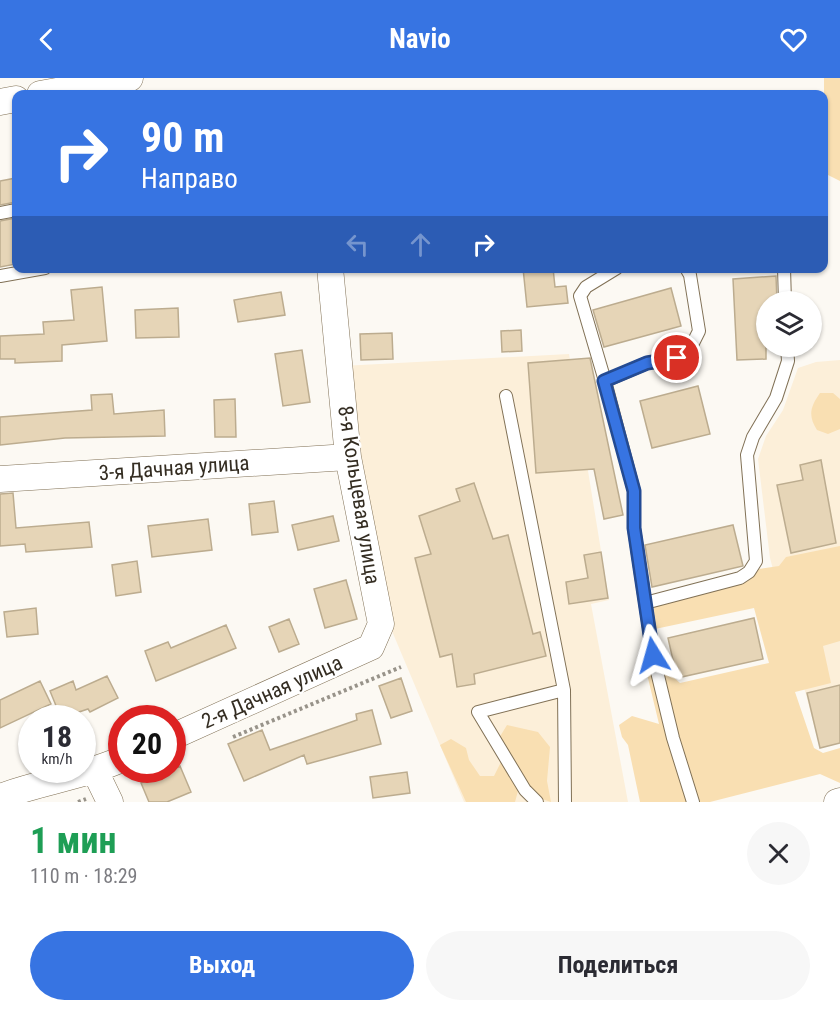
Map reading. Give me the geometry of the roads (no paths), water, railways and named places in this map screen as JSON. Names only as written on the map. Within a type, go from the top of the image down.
[{"type":"street","points":[[62,90],[130,78]]},
{"type":"street","name":"8-я Кольцевая улица","points":[[330,273],[348,457],[381,624],[371,647]]},
{"type":"street","name":"3-я Дачная улица","points":[[0,479],[348,457]]},
{"type":"street","name":"2-я Дачная улица","points":[[186,731],[371,647]]},
{"type":"street","points":[[96,773],[110,802]]},
{"type":"street","points":[[0,797],[42,783]]},
{"type":"lane","points":[[0,276],[17,273]]},
{"type":"lane","points":[[609,273],[585,287],[580,296],[634,491],[634,528],[653,655],[673,738],[693,802]]},
{"type":"lane","points":[[604,381],[647,363],[677,358],[691,347],[699,331],[689,273]]},
{"type":"lane","points":[[784,273],[785,291]]},
{"type":"lane","points":[[645,603],[740,578],[749,572],[756,561],[747,455],[753,437],[776,398],[788,357]]},
{"type":"lane","points":[[506,396],[564,690],[565,802]]},
{"type":"lane","points":[[537,802],[525,790],[478,712],[564,690]]}]
